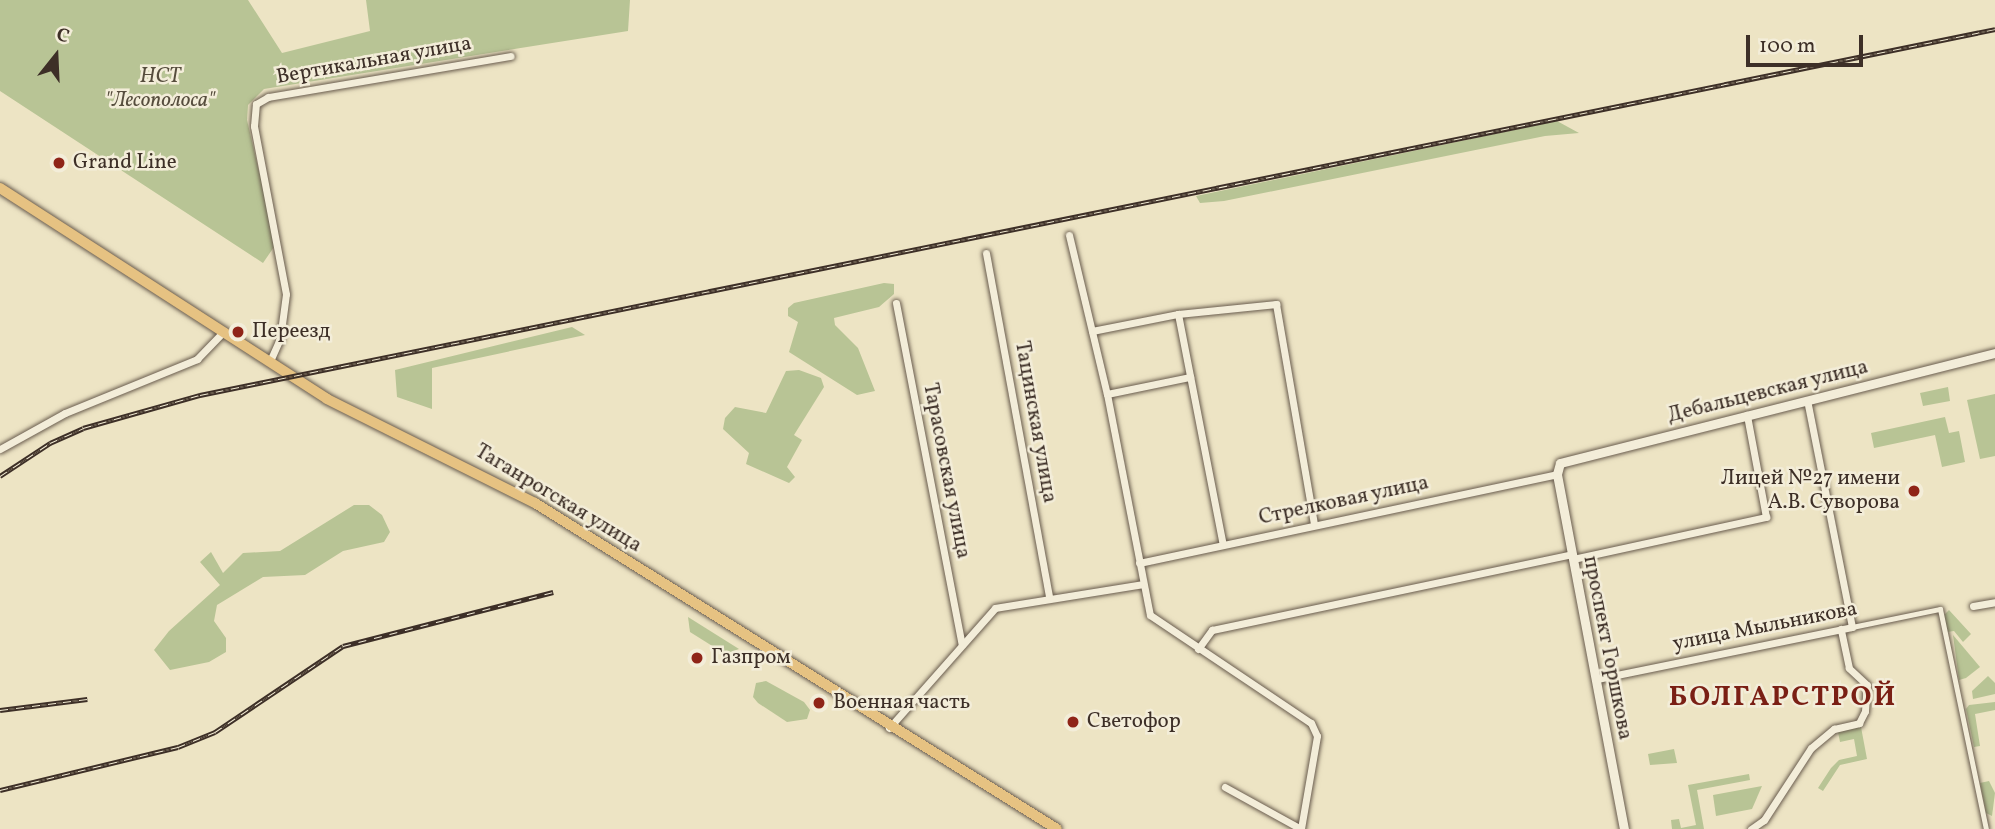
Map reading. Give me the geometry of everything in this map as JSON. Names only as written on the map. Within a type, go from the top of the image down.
[{"type":"main road","name":"Таганрогская улица","points":[[0,188],[359,418],[480,472],[535,503],[1049,827]]},
{"type":"street","name":"Вертикальная улица","points":[[271,361],[280,339],[286,294],[254,126],[256,104],[268,97],[511,56]]},
{"type":"street","points":[[1069,235],[1107,394],[1143,584],[1153,620],[1311,723],[1317,749],[1301,829],[1226,787]]},
{"type":"street","name":"Тацинская улица","points":[[986,253],[1049,597]]},
{"type":"street","name":"Тарасовская улица","points":[[896,303],[962,645]]},
{"type":"street","points":[[1092,331],[1178,314],[1276,304],[1314,525]]},
{"type":"street","points":[[1178,314],[1223,545]]},
{"type":"street","points":[[0,449],[65,413],[197,359],[224,331]]},
{"type":"street","name":"Дебальцевская улица","points":[[1557,474],[1567,458],[1995,353]]},
{"type":"street","points":[[1107,394],[1190,377]]},
{"type":"street","points":[[1807,400],[1852,627]]},
{"type":"street","points":[[1198,649],[1212,630],[1766,517],[1746,415]]},
{"type":"street","name":"Стрелковая улица","points":[[1139,563],[1557,474]]},
{"type":"street","name":"проспект Горшкова","points":[[1557,474],[1624,829]]},
{"type":"street","points":[[889,728],[995,608],[1049,597],[1143,584]]},
{"type":"street","points":[[1973,606],[1995,602]]},
{"type":"street","name":"улица Мыльникова","points":[[1597,679],[1940,609],[1986,829]]},
{"type":"street","points":[[1751,829],[1764,820],[1811,748],[1834,729],[1859,723],[1865,711],[1867,685],[1849,668],[1841,629]]},
{"type":"green space","name":"НСТ \"Лесополоса\"","points":[[0,0],[248,0],[282,53],[370,31],[366,0],[630,0],[628,31],[264,89],[248,105],[247,120],[276,244],[263,263],[0,91]]},
{"type":"green space","points":[[1557,121],[1579,133],[1545,136],[1224,201],[1200,203],[1196,196]]},
{"type":"green space","points":[[884,283],[894,284],[894,294],[879,307],[834,318],[835,325],[858,348],[875,391],[857,395],[789,352],[798,322],[788,316],[788,308],[794,303]]},
{"type":"green space","points":[[572,327],[585,335],[432,368],[432,409],[397,397],[395,370]]},
{"type":"green space","points":[[799,370],[821,378],[824,387],[794,435],[802,440],[787,467],[795,477],[789,483],[746,464],[749,453],[723,429],[725,418],[735,407],[766,413],[786,371]]},
{"type":"green space","points":[[1948,387],[1950,401],[1923,406],[1920,393]]},
{"type":"green space","points":[[1995,394],[1995,456],[1980,459],[1967,400]]},
{"type":"green space","points":[[1945,417],[1949,433],[1959,431],[1965,462],[1942,467],[1935,435],[1874,448],[1871,433]]},
{"type":"green space","points":[[354,505],[369,505],[382,515],[390,532],[384,542],[343,551],[305,575],[263,577],[217,605],[214,621],[226,638],[226,652],[209,662],[170,670],[154,650],[169,631],[220,585],[200,562],[211,552],[223,573],[243,553],[280,551]]},
{"type":"green space","points":[[1949,610],[1971,634],[1963,642],[1954,631],[1947,632],[1944,615]]},
{"type":"green space","points":[[688,617],[739,649],[725,654],[690,632]]},
{"type":"green space","points":[[1953,635],[1980,667],[1959,680]]},
{"type":"green space","points":[[1988,676],[1995,683],[1995,694],[1973,699],[1972,691]]},
{"type":"green space","points":[[766,681],[804,702],[810,710],[807,719],[787,722],[758,703],[753,697],[756,683]]},
{"type":"green space","points":[[1995,702],[1995,710],[1975,714],[1980,746],[1974,747],[1966,709],[1969,705]]},
{"type":"green space","points":[[1861,727],[1867,759],[1840,765],[1823,791],[1818,788],[1839,760],[1857,756],[1854,739],[1840,742],[1838,732]]},
{"type":"green space","points":[[1674,749],[1677,763],[1650,765],[1648,754]]},
{"type":"green space","points":[[1749,774],[1750,780],[1697,790],[1704,829],[1672,829],[1671,820],[1679,819],[1681,828],[1696,825],[1688,785]]},
{"type":"green space","points":[[1989,781],[1995,793],[1992,816],[1986,813],[1980,783]]},
{"type":"green space","points":[[1762,786],[1752,809],[1716,816],[1713,795]]},
{"type":"railway","points":[[0,476],[50,443],[83,428],[200,395],[1995,29]]},
{"type":"railway","points":[[0,790],[178,747],[215,732],[343,646],[553,592]]},
{"type":"railway","points":[[0,710],[87,699]]},
{"type":"place","name":"Grand Line","points":[[59,163]]},
{"type":"place","name":"Переезд","points":[[238,332]]},
{"type":"place","name":"Лицей №27 имени А.В. Суворова","points":[[1914,491]]},
{"type":"place","name":"Газпром","points":[[697,658]]},
{"type":"place","name":"Военная часть","points":[[819,703]]},
{"type":"place","name":"Светофор","points":[[1073,722]]},
{"type":"district","name":"БОЛГАРСТРОЙ","points":[[1783,698]]}]
